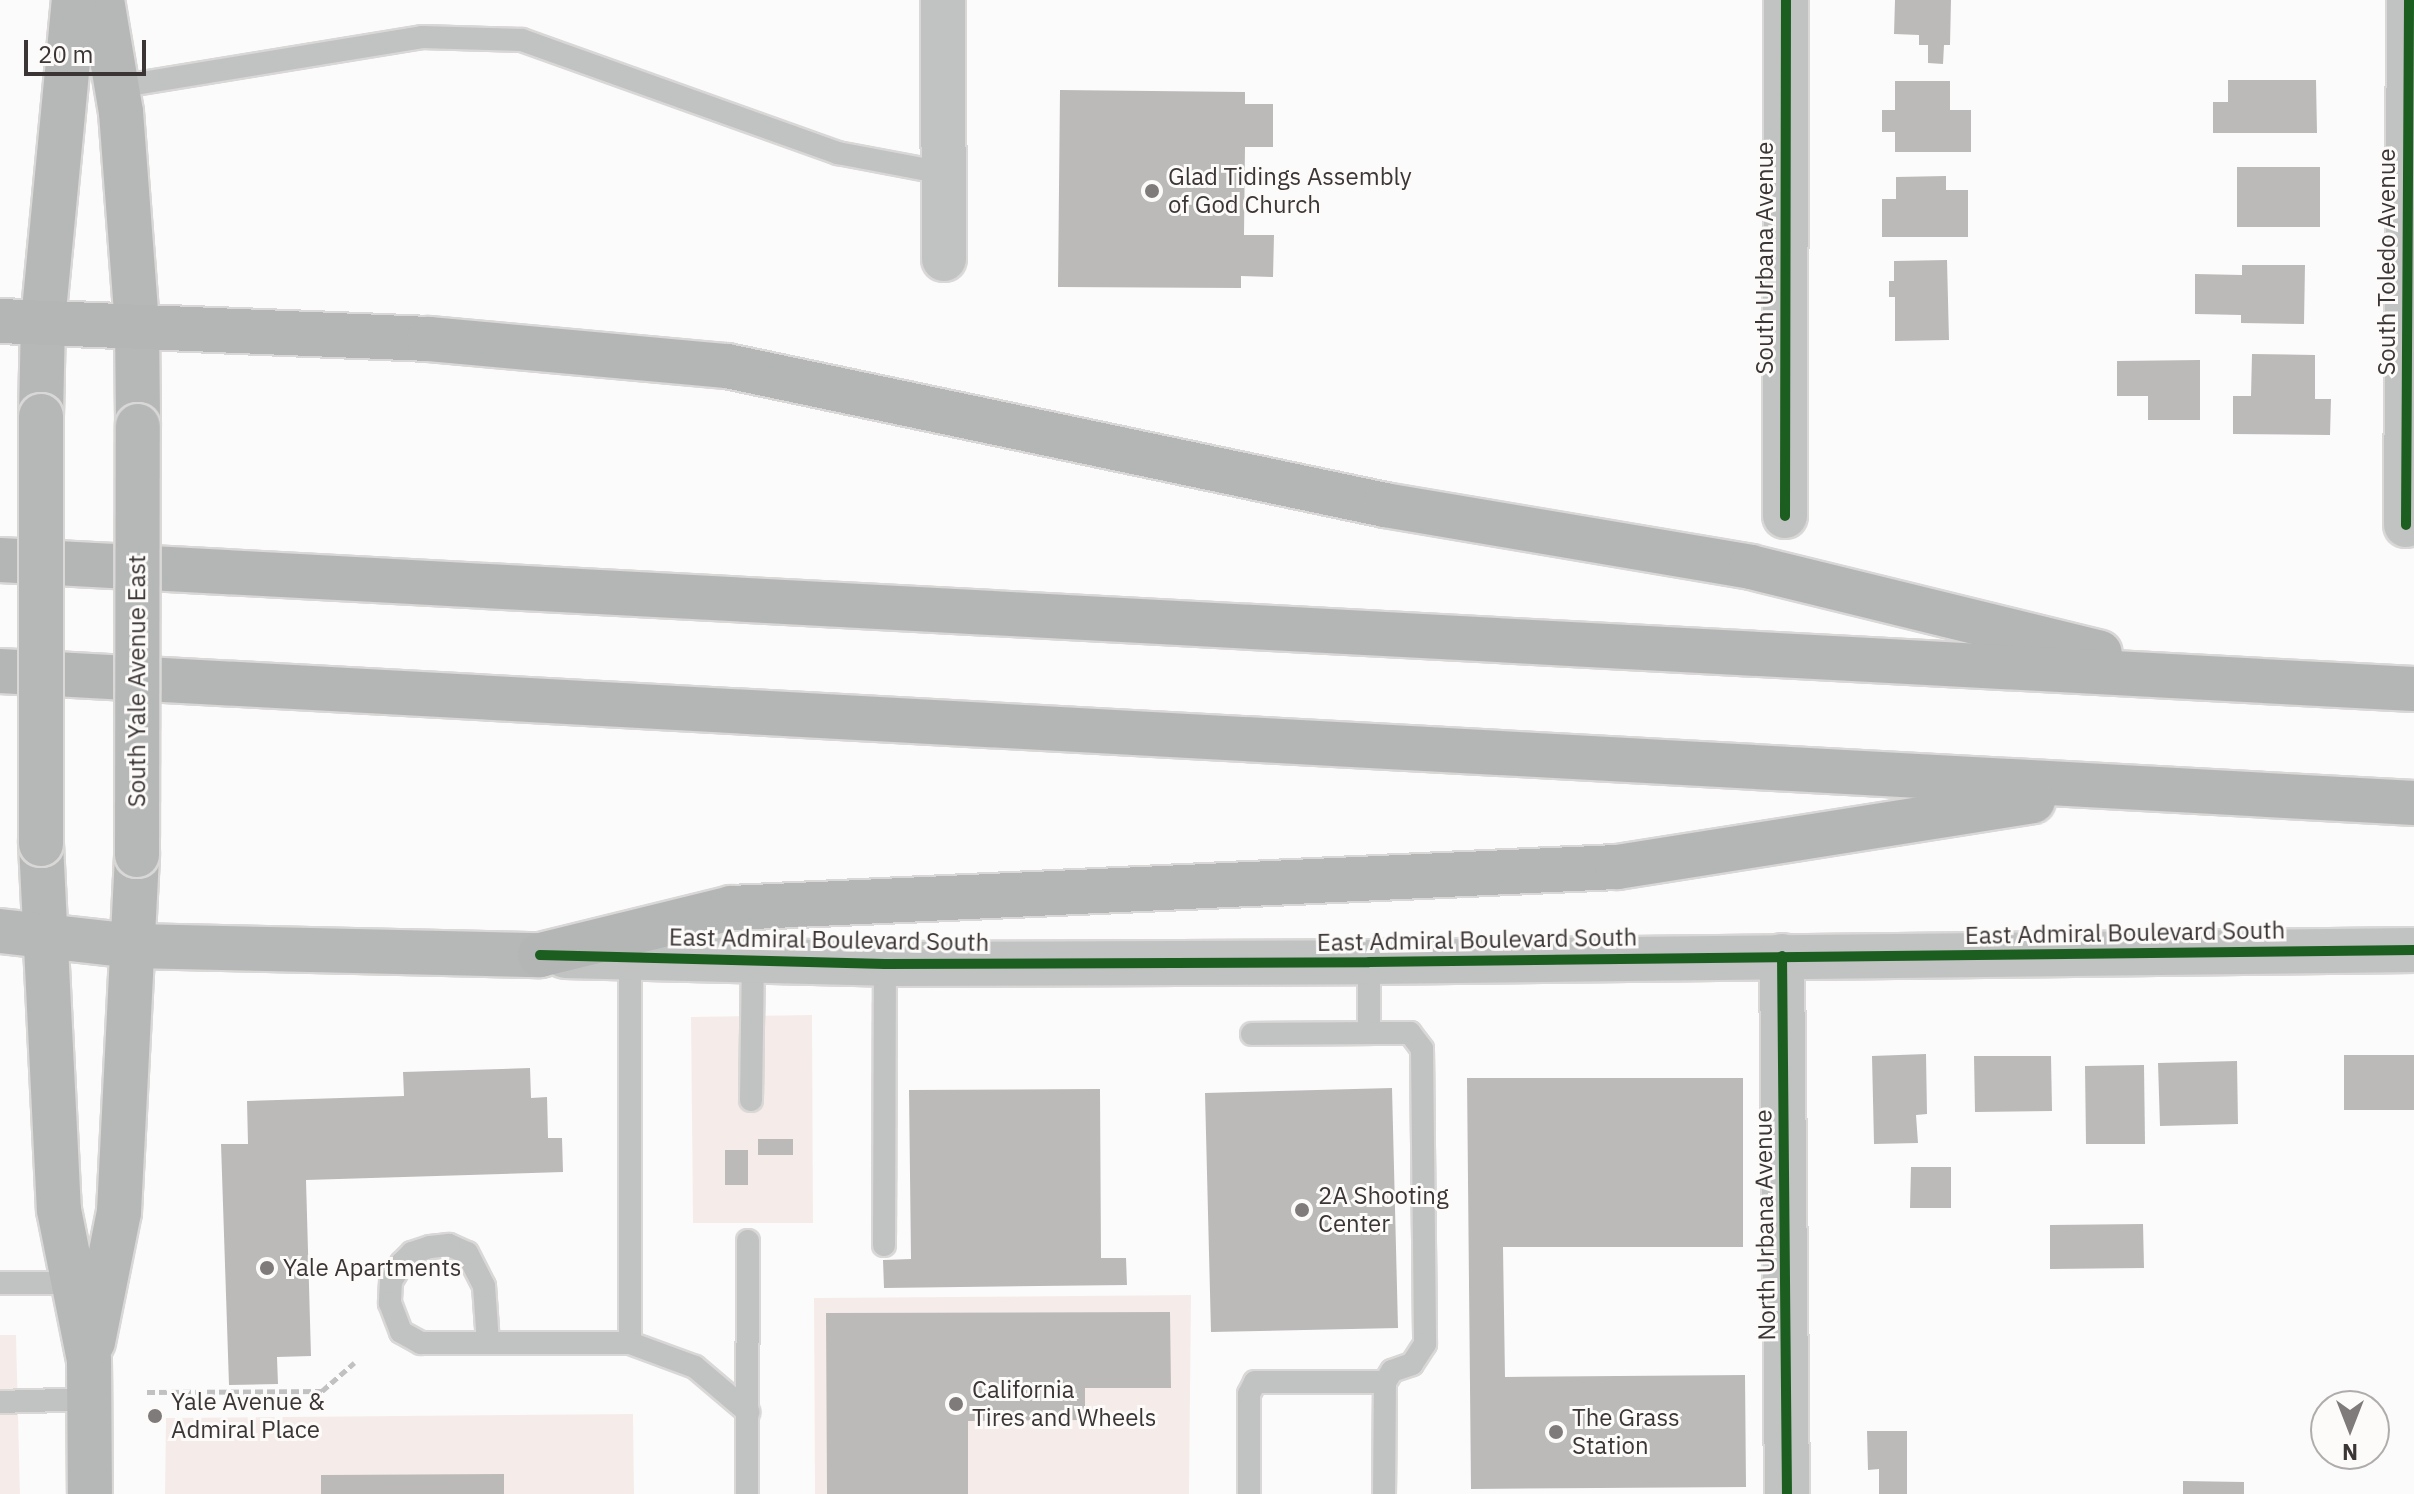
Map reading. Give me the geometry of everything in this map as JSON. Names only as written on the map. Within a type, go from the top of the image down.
[{"type":"highway","points":[[21,321],[429,339],[727,366],[1385,505],[1751,567],[2203,678]]},
{"type":"highway","points":[[0,560],[2414,689]]},
{"type":"highway","points":[[0,671],[2414,803]]},
{"type":"highway","points":[[540,955],[731,908],[1617,867],[2119,788]]},
{"type":"main road","name":"South Yale Avenue East","points":[[74,0],[21,321],[41,416],[41,844],[45,936],[59,1210],[89,1380],[90,1494]]},
{"type":"main road","name":"South Yale Avenue East","points":[[89,1380],[119,1212],[137,855],[137,324],[117,87],[102,0]]},
{"type":"main road","name":"East Admiral Boulevard South","points":[[0,931],[134,946],[540,955]]},
{"type":"street","points":[[943,0],[944,259]]},
{"type":"street","name":"South Urbana Avenue","points":[[1785,516],[1786,0]]},
{"type":"street","name":"South Toledo Avenue","points":[[2406,525],[2409,0]]},
{"type":"street","name":"East Admiral Boulevard South","points":[[540,955],[885,964],[1369,962],[2414,950]]},
{"type":"street","name":"North Urbana Avenue","points":[[1782,956],[1787,1494]]},
{"type":"lane","points":[[117,87],[422,37],[522,40],[838,153],[944,173]]},
{"type":"lane","points":[[630,957],[630,1343]]},
{"type":"lane","points":[[751,1100],[753,960]]},
{"type":"lane","points":[[1369,962],[1369,1033]]},
{"type":"lane","points":[[884,1245],[885,964]]},
{"type":"lane","points":[[1252,1034],[1410,1033],[1422,1049],[1425,1344],[1412,1364],[1392,1371],[1385,1382],[1384,1494]]},
{"type":"lane","points":[[747,1494],[748,1241]]},
{"type":"lane","points":[[488,1343],[484,1286],[467,1253],[449,1245],[412,1253],[391,1281],[390,1303],[401,1332],[421,1343],[488,1343],[630,1343],[695,1367],[748,1412]]},
{"type":"lane","points":[[0,1283],[74,1283]]},
{"type":"lane","points":[[0,1402],[89,1380]]},
{"type":"lane","points":[[1249,1494],[1249,1394],[1255,1382],[1385,1382]]},
{"type":"path","points":[[147,1392],[322,1391],[354,1363]]},
{"type":"shaded area","points":[[812,1015],[813,1223],[693,1223],[691,1017]]},
{"type":"shaded area","name":"California Tires and Wheels","points":[[1191,1295],[1189,1494],[815,1494],[814,1298]]},
{"type":"shaded area","points":[[0,1335],[16,1335],[20,1494],[0,1494]]},
{"type":"shaded area","points":[[633,1414],[634,1494],[165,1494],[166,1418]]},
{"type":"building","points":[[1895,0],[1951,0],[1950,45],[1944,45],[1943,64],[1928,63],[1928,45],[1919,45],[1919,35],[1894,34]]},
{"type":"building","points":[[2228,80],[2316,80],[2317,133],[2213,133],[2213,102],[2228,102]]},
{"type":"building","points":[[1895,81],[1950,81],[1950,110],[1971,110],[1971,152],[1895,152],[1895,132],[1882,132],[1882,110],[1895,110]]},
{"type":"building","name":"Glad Tidings Assembly of God Church","points":[[1060,90],[1245,92],[1245,104],[1273,104],[1273,147],[1245,147],[1244,235],[1274,235],[1273,277],[1241,276],[1241,288],[1058,287]]},
{"type":"building","points":[[2237,167],[2320,167],[2320,227],[2237,227]]},
{"type":"building","points":[[1946,176],[1946,190],[1968,190],[1968,237],[1882,237],[1882,199],[1896,199],[1896,177]]},
{"type":"building","points":[[1947,260],[1949,340],[1895,341],[1895,297],[1889,297],[1889,281],[1894,281],[1894,261]]},
{"type":"building","points":[[2242,265],[2305,265],[2304,324],[2241,323],[2241,315],[2195,314],[2195,274],[2242,275]]},
{"type":"building","points":[[2252,354],[2315,355],[2315,399],[2331,399],[2330,435],[2233,434],[2233,396],[2251,396]]},
{"type":"building","points":[[2200,360],[2200,420],[2148,420],[2148,396],[2117,396],[2117,361]]},
{"type":"building","points":[[1926,1054],[1927,1114],[1916,1115],[1918,1143],[1874,1144],[1872,1056]]},
{"type":"building","points":[[2344,1055],[2414,1055],[2414,1110],[2344,1110]]},
{"type":"building","points":[[1974,1056],[2051,1056],[2052,1111],[1975,1112]]},
{"type":"building","points":[[2237,1061],[2238,1124],[2160,1126],[2158,1063]]},
{"type":"building","points":[[2144,1065],[2145,1144],[2086,1144],[2085,1066]]},
{"type":"building","name":"Yale Apartments","points":[[530,1068],[531,1098],[547,1097],[548,1138],[562,1138],[563,1172],[306,1180],[311,1356],[277,1357],[278,1384],[229,1385],[221,1144],[248,1144],[247,1101],[404,1096],[403,1072]]},
{"type":"building","points":[[1467,1078],[1743,1078],[1743,1247],[1503,1247],[1505,1377],[1745,1375],[1746,1487],[1471,1489]]},
{"type":"building","name":"2A Shooting Center","points":[[1392,1088],[1398,1328],[1211,1332],[1205,1093]]},
{"type":"building","points":[[1100,1089],[1101,1258],[1126,1258],[1127,1285],[884,1288],[883,1260],[911,1259],[909,1090]]},
{"type":"building","points":[[758,1139],[793,1139],[793,1155],[758,1155]]},
{"type":"building","points":[[725,1150],[748,1150],[748,1185],[725,1185]]},
{"type":"building","points":[[1911,1167],[1951,1167],[1951,1208],[1910,1208]]},
{"type":"building","points":[[2143,1224],[2144,1268],[2050,1269],[2050,1225]]},
{"type":"building","name":"California Tires and Wheels","points":[[1170,1312],[1171,1388],[1085,1388],[1085,1420],[968,1421],[968,1494],[827,1494],[826,1313]]},
{"type":"building","points":[[1867,1431],[1907,1431],[1907,1494],[1879,1494],[1879,1469],[1868,1470]]},
{"type":"building","points":[[504,1474],[504,1494],[321,1494],[321,1475]]},
{"type":"building","points":[[2183,1481],[2244,1482],[2244,1494],[2183,1494]]},
{"type":"cycle path","points":[[1785,516],[1786,0]]},
{"type":"cycle path","points":[[2406,525],[2409,0]]},
{"type":"cycle path","points":[[540,955],[885,964],[1369,962],[2414,950]]},
{"type":"cycle path","points":[[1782,956],[1787,1494]]},
{"type":"place","name":"Glad Tidings Assembly of God Church","points":[[1152,191]]},
{"type":"place","name":"2A Shooting Center","points":[[1302,1210]]},
{"type":"place","name":"Yale Apartments","points":[[267,1268]]},
{"type":"place","name":"California Tires and Wheels","points":[[956,1404]]},
{"type":"place","name":"Yale Avenue & Admiral Place","points":[[155,1416]]},
{"type":"place","name":"The Grass Station","points":[[1556,1432]]}]
